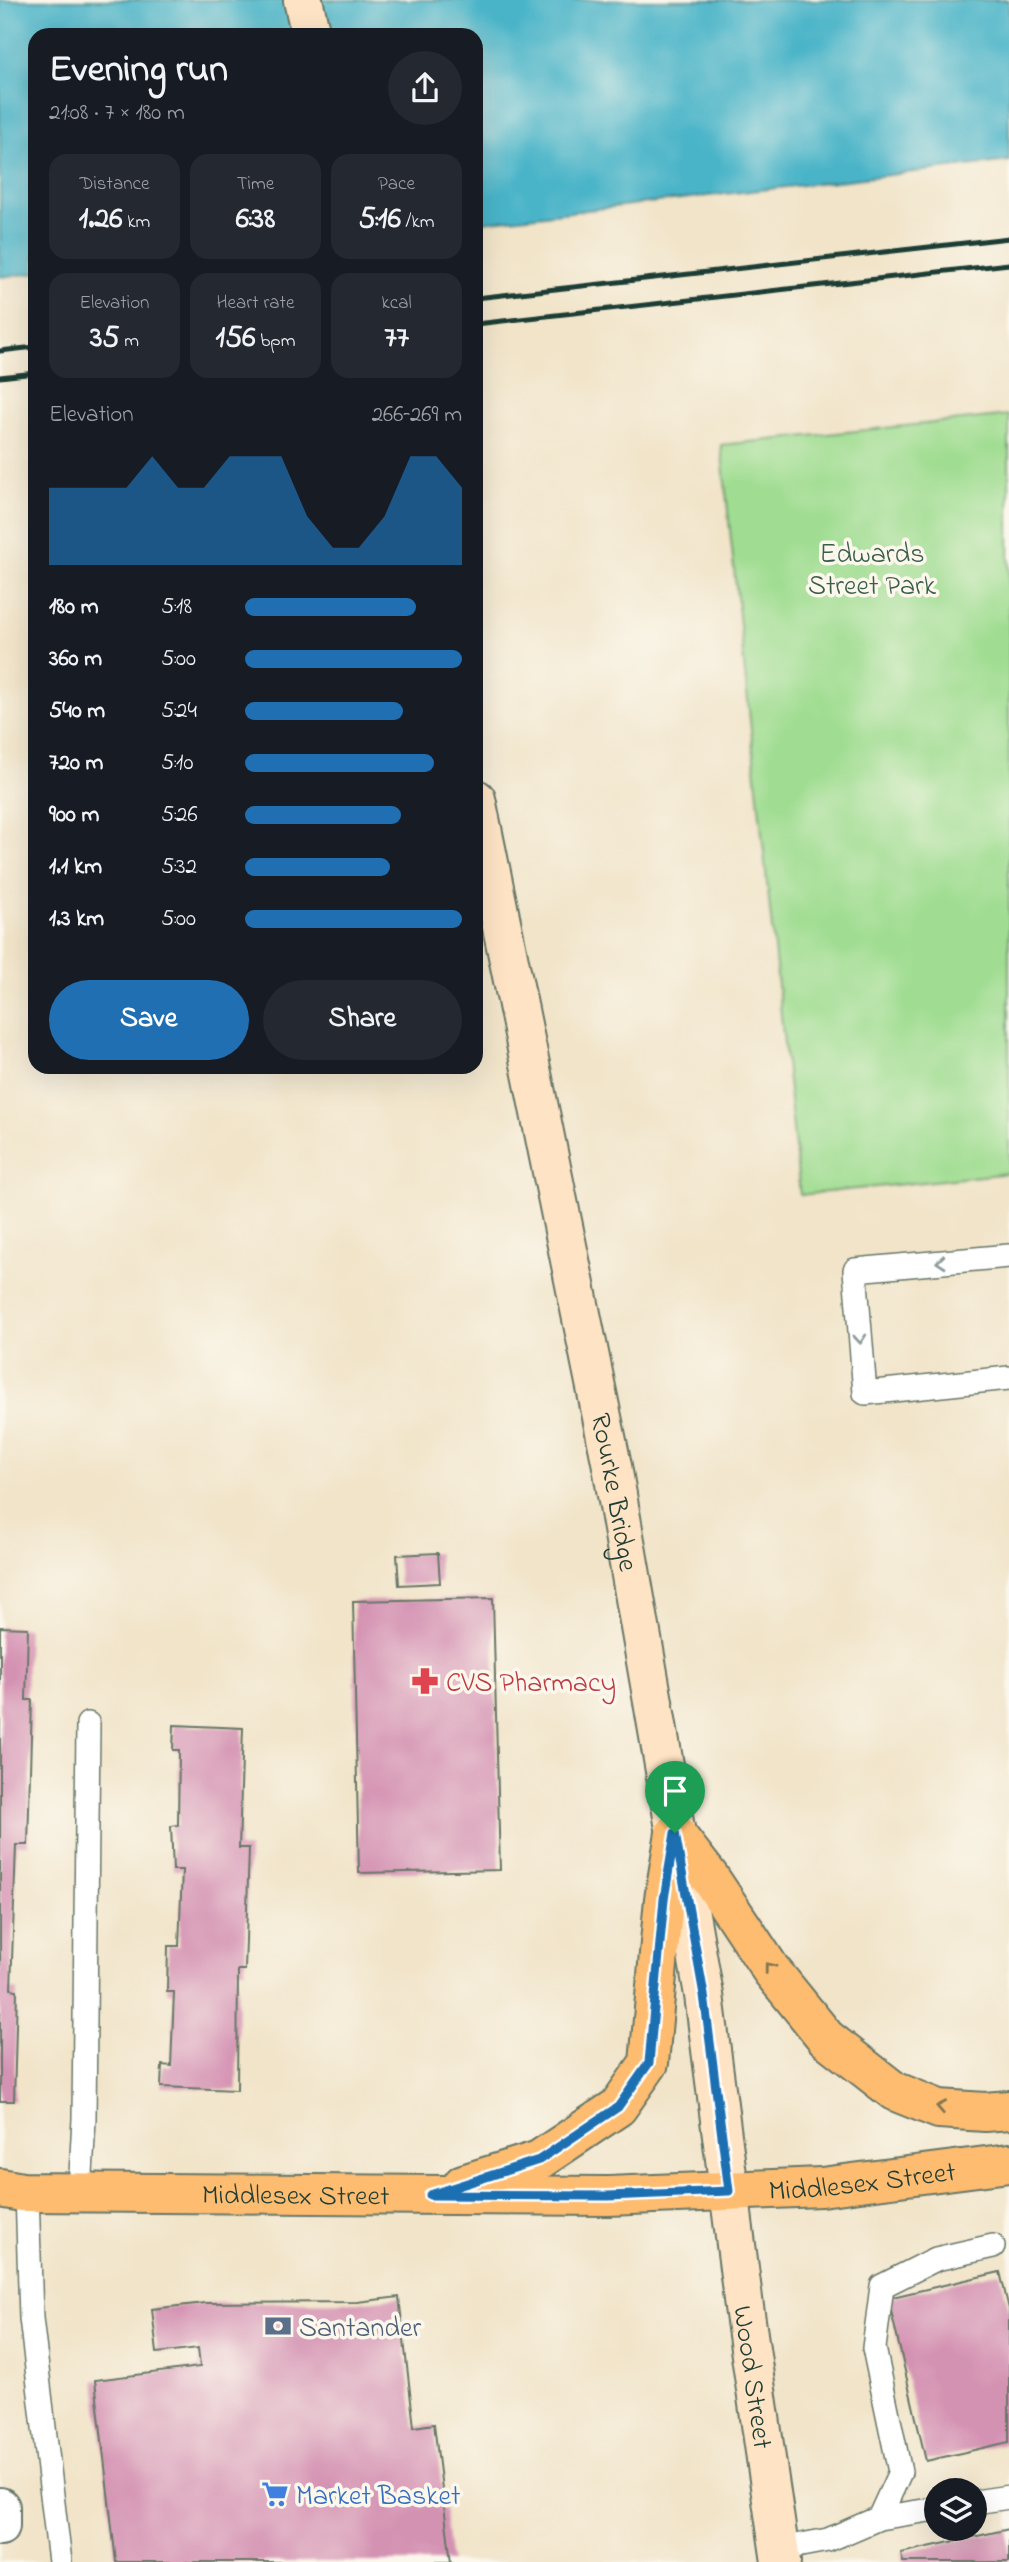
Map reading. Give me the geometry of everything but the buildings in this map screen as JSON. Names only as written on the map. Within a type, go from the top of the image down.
[{"type":"main road","points":[[303,0],[309,28]]},
{"type":"main road","name":"Rourke Bridge","points":[[483,833],[612,1466],[704,1995],[729,2191]]},
{"type":"main road","points":[[675,1833],[710,1878],[771,1970],[826,2038],[894,2091],[939,2109],[985,2112],[1009,2110]]},
{"type":"main road","points":[[430,2195],[539,2160],[618,2107],[649,2063],[664,1899],[675,1833]]},
{"type":"main road","name":"Middlesex Street","points":[[14,2190],[608,2196],[821,2187],[1009,2163]]},
{"type":"main road","name":"Wood Street","points":[[729,2191],[780,2556]]},
{"type":"street","points":[[0,2507],[0,2526]]},
{"type":"lane","points":[[1009,1256],[855,1270],[864,1393],[1009,1377]]},
{"type":"lane","points":[[80,2192],[84,2119],[88,1724]]},
{"type":"lane","points":[[14,2190],[60,2562]]},
{"type":"lane","points":[[878,2518],[900,2472],[874,2348],[882,2286],[936,2259],[993,2246]]},
{"type":"lane","points":[[987,2500],[1009,2497]]},
{"type":"lane","points":[[780,2556],[828,2540],[878,2518],[924,2511]]},
{"type":"green space","name":"Edwards Street Park","points":[[1009,415],[1009,1173],[800,1195],[721,445]]},
{"type":"water","points":[[0,0],[1009,0],[1009,161],[483,222],[483,28],[28,28],[28,274],[0,277]]},
{"type":"railway","points":[[483,297],[1009,238]]},
{"type":"railway","points":[[483,323],[1009,264]]},
{"type":"railway","points":[[0,351],[28,348]]},
{"type":"railway","points":[[0,377],[28,374]]},
{"type":"place","name":"CVS Pharmacy","points":[[425,1681]]},
{"type":"place","name":"Santander","points":[[278,2326]]},
{"type":"place","name":"Market Basket","points":[[275,2494]]},
{"type":"route","points":[[675,1833],[704,1995],[729,2191],[608,2196],[430,2195],[539,2160],[618,2107],[649,2063],[664,1899],[675,1833]]}]
